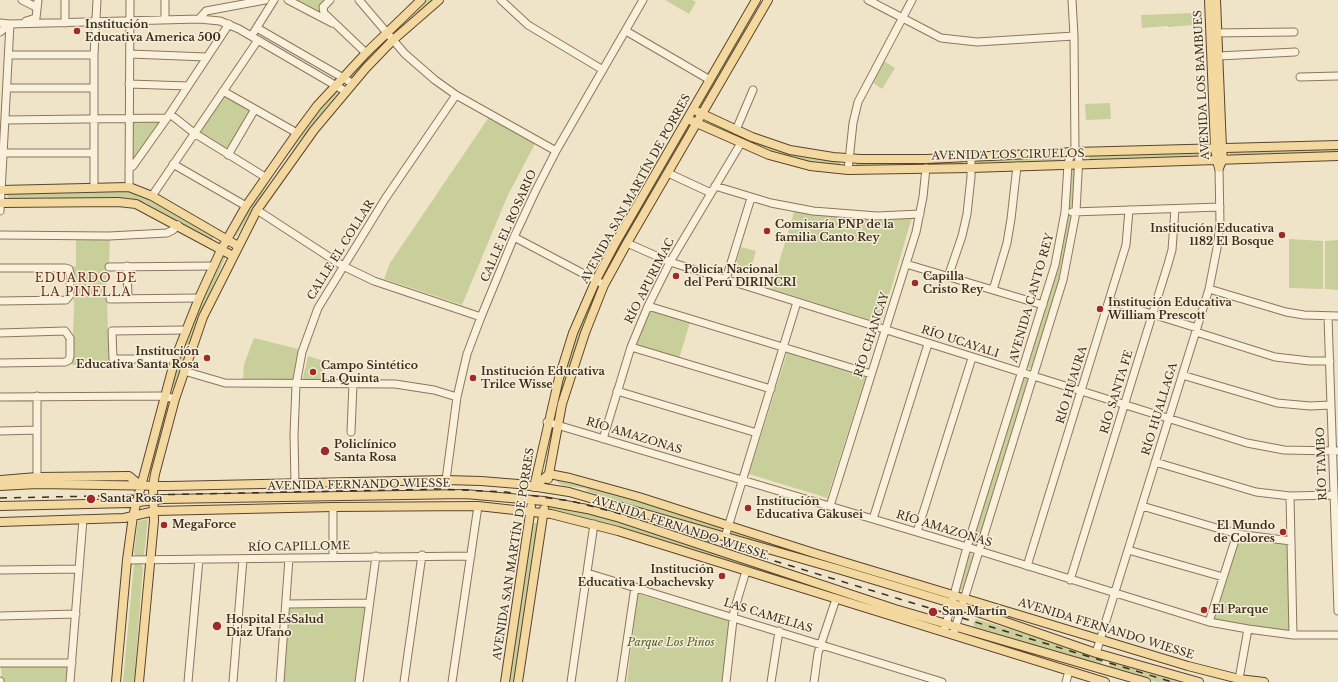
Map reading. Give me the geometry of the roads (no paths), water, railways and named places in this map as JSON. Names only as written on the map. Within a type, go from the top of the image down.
[{"type":"main road","points":[[116,682],[127,560],[140,485],[163,396],[175,359],[199,298],[221,250],[246,206],[297,133],[336,85],[366,52],[420,0]]},
{"type":"main road","points":[[139,682],[154,512],[154,474],[175,399],[203,317],[232,256],[257,210],[314,130],[352,83],[393,40],[440,0]]},
{"type":"main road","name":"AVENIDA SAN MARTÍN DE PORRES","points":[[504,682],[534,487],[547,422],[573,334],[596,280],[756,0]]},
{"type":"main road","name":"AVENIDA SAN MARTÍN DE PORRES","points":[[518,682],[550,462],[562,404],[578,352],[604,285],[627,242],[768,0]]},
{"type":"main road","name":"AVENIDA LOS BAMBUES","points":[[1209,0],[1218,56],[1219,168]]},
{"type":"main road","name":"AVENIDA LOS BAMBUES","points":[[1216,0],[1214,33],[1219,148]]},
{"type":"main road","points":[[744,22],[752,27]]},
{"type":"main road","name":"AVENIDA LOS CIRUELOS","points":[[693,109],[736,130],[790,150],[849,158],[926,159],[1075,152],[1338,145]]},
{"type":"main road","name":"AVENIDA LOS CIRUELOS","points":[[687,119],[769,155],[792,162],[822,168],[848,170],[971,168],[1338,156]]},
{"type":"main road","points":[[1,190],[129,187],[152,196],[238,246]]},
{"type":"main road","points":[[0,203],[127,202],[145,208],[232,256]]},
{"type":"main road","points":[[151,445],[162,448]]},
{"type":"main road","points":[[540,459],[550,462]]},
{"type":"main road","points":[[143,473],[154,474]]},
{"type":"main road","points":[[534,487],[548,474]]},
{"type":"main road","name":"AVENIDA FERNANDO WIESSE","points":[[548,474],[570,478],[639,497],[952,599],[962,607],[1096,653],[1199,682]]},
{"type":"main road","name":"AVENIDA FERNANDO WIESSE","points":[[0,480],[37,477],[129,476],[140,485]]},
{"type":"main road","name":"AVENIDA FERNANDO WIESSE","points":[[0,486],[37,484],[153,486],[446,480],[481,481],[534,487],[593,498],[725,537],[952,599],[964,598],[1100,640],[1239,679],[1264,682]]},
{"type":"main road","name":"AVENIDA FERNANDO WIESSE","points":[[0,506],[137,502],[154,500],[465,494],[532,499],[587,509],[620,518],[841,591],[1146,682]]},
{"type":"main road","name":"AVENIDA FERNANDO WIESSE","points":[[0,522],[124,518],[154,512],[333,507],[478,506],[530,511],[594,524],[1105,682]]},
{"type":"street","points":[[22,0],[37,4],[36,18],[26,20],[24,24]]},
{"type":"street","points":[[65,0],[65,23]]},
{"type":"street","points":[[94,188],[93,88],[97,0]]},
{"type":"street","points":[[129,187],[128,118],[130,0]]},
{"type":"street","points":[[164,0],[165,20]]},
{"type":"street","points":[[199,19],[206,11],[262,0]]},
{"type":"street","points":[[152,196],[223,91],[255,38],[257,28],[274,0]]},
{"type":"street","points":[[288,0],[327,22],[334,23]]},
{"type":"street","points":[[330,0],[322,10],[366,52]]},
{"type":"street","points":[[359,0],[393,40],[420,68],[456,95],[556,151]]},
{"type":"street","points":[[501,0],[533,29],[603,70]]},
{"type":"street","name":"CALLE EL ROSARIO","points":[[446,480],[457,397],[467,354],[481,317],[514,237],[556,151],[643,0]]},
{"type":"street","points":[[868,0],[941,38],[977,42],[1074,36]]},
{"type":"street","points":[[848,170],[853,123],[858,102],[865,86],[904,19],[912,0]]},
{"type":"street","points":[[1072,0],[1074,36],[1075,152]]},
{"type":"street","points":[[0,23],[24,24],[199,19],[220,21],[255,38],[346,90]]},
{"type":"street","points":[[0,32],[10,24]]},
{"type":"street","points":[[0,211],[3,153],[2,139],[7,88],[10,24]]},
{"type":"street","points":[[129,169],[133,166],[168,116],[228,24]]},
{"type":"street","points":[[257,28],[352,83]]},
{"type":"street","points":[[626,31],[710,80]]},
{"type":"street","points":[[1214,33],[1294,32]]},
{"type":"street","points":[[1218,56],[1295,52]]},
{"type":"street","points":[[130,54],[206,57]]},
{"type":"street","points":[[8,55],[94,55]]},
{"type":"street","points":[[1300,77],[1338,76]]},
{"type":"street","points":[[129,84],[188,86]]},
{"type":"street","points":[[7,88],[93,88]]},
{"type":"street","points":[[736,130],[753,90]]},
{"type":"street","points":[[223,91],[297,133]]},
{"type":"street","name":"CALLE EL COLLAR","points":[[295,484],[294,435],[296,385],[302,352],[318,308],[342,266],[423,141],[456,95]]},
{"type":"street","points":[[228,155],[254,109]]},
{"type":"street","points":[[4,120],[168,116],[265,177]]},
{"type":"street","name":"RÍO APURIMAC","points":[[603,439],[631,347],[648,306],[670,262],[741,143]]},
{"type":"street","name":"AVENIDA CANTO REY","points":[[944,632],[967,547],[1056,259],[1065,212],[1068,164],[1070,156],[1075,152],[1079,155],[1076,212],[1063,280],[978,550],[953,635]]},
{"type":"street","points":[[3,153],[93,153]]},
{"type":"street","points":[[948,276],[962,236],[967,214],[971,156]]},
{"type":"street","points":[[173,164],[246,206]]},
{"type":"street","points":[[993,290],[1007,243],[1017,166]]},
{"type":"street","name":"RÍO CHANCAY","points":[[830,506],[906,264],[920,214],[926,168]]},
{"type":"street","name":"RÍO HUALLAGA","points":[[1096,653],[1209,289],[1217,248],[1220,207],[1219,168]]},
{"type":"street","points":[[668,173],[711,193]]},
{"type":"street","points":[[715,186],[751,198],[792,208],[877,216],[920,214]]},
{"type":"street","points":[[726,279],[751,198]]},
{"type":"street","points":[[1065,212],[1220,207]]},
{"type":"street","name":"RÍO SANTA FE","points":[[1070,580],[1154,314],[1172,250],[1175,209]]},
{"type":"street","points":[[257,210],[342,266],[374,281],[481,317]]},
{"type":"street","name":"RÍO HUAURA","points":[[1027,566],[1126,246],[1130,210]]},
{"type":"street","points":[[0,235],[108,236],[167,233],[178,225]]},
{"type":"street","points":[[514,237],[604,285]]},
{"type":"street","name":"RÍO UCAYALI","points":[[627,242],[670,262],[1021,374],[1168,419],[1265,447],[1302,451],[1335,451]]},
{"type":"street","points":[[906,264],[1043,304]]},
{"type":"street","points":[[127,266],[128,298]]},
{"type":"street","points":[[109,267],[214,266]]},
{"type":"street","points":[[0,268],[65,268],[69,269],[70,273],[69,298],[66,300],[0,300]]},
{"type":"street","points":[[1209,289],[1286,312],[1338,316]]},
{"type":"street","points":[[110,298],[199,298]]},
{"type":"street","points":[[1110,301],[1154,314],[1275,357],[1295,360],[1330,361]]},
{"type":"street","points":[[725,537],[798,302]]},
{"type":"street","points":[[648,306],[871,374]]},
{"type":"street","name":"RÍO TAMBO","points":[[1328,316],[1331,405],[1335,451],[1334,495],[1338,611]]},
{"type":"street","points":[[175,359],[113,359],[112,331],[186,330]]},
{"type":"street","points":[[0,333],[65,332],[68,334],[70,356],[69,360],[65,362],[0,363]]},
{"type":"street","points":[[873,519],[928,344]]},
{"type":"street","points":[[631,347],[771,389]]},
{"type":"street","points":[[917,532],[972,358]]},
{"type":"street","points":[[184,372],[225,383],[296,385],[353,384],[417,387],[457,397]]},
{"type":"street","points":[[1182,375],[1277,403],[1310,406],[1331,405]]},
{"type":"street","points":[[351,432],[353,384]]},
{"type":"street","points":[[617,391],[757,433]]},
{"type":"street","points":[[37,396],[37,477]]},
{"type":"street","points":[[0,397],[163,396],[175,399]]},
{"type":"street","name":"RÍO AMAZONAS","points":[[547,422],[978,550],[1114,594],[1208,622],[1248,630],[1293,636],[1338,635]]},
{"type":"street","points":[[0,430],[37,430]]},
{"type":"street","points":[[1155,462],[1249,490],[1290,496],[1334,495]]},
{"type":"street","points":[[1290,496],[1293,636]]},
{"type":"street","points":[[452,682],[478,506]]},
{"type":"street","points":[[1142,506],[1236,534],[1291,541]]},
{"type":"street","points":[[333,507],[333,557]]},
{"type":"street","points":[[70,682],[83,519]]},
{"type":"street","points":[[572,682],[594,524]]},
{"type":"street","points":[[1208,622],[1236,534]]},
{"type":"street","points":[[1128,550],[1223,577]]},
{"type":"street","points":[[359,682],[376,556]]},
{"type":"street","points":[[404,682],[422,556]]},
{"type":"street","name":"RÍO CAPILLOME","points":[[127,560],[471,556]]},
{"type":"street","points":[[280,682],[287,604],[289,558]]},
{"type":"street","points":[[188,682],[199,559]]},
{"type":"street","points":[[233,682],[243,559]]},
{"type":"street","points":[[0,570],[79,569]]},
{"type":"street","points":[[726,682],[734,611],[746,570]]},
{"type":"street","name":"LAS CAMELIAS","points":[[587,573],[942,682]]},
{"type":"street","points":[[621,682],[635,588]]},
{"type":"street","points":[[814,682],[821,644],[836,599]]},
{"type":"street","points":[[287,604],[369,603]]},
{"type":"street","points":[[0,616],[76,614]]},
{"type":"street","points":[[1239,679],[1248,630]]},
{"type":"street","points":[[771,682],[778,631]]},
{"type":"street","points":[[0,663],[72,663]]},
{"type":"street","points":[[1066,682],[1069,671]]},
{"type":"railway","points":[[0,498],[439,489],[506,492],[571,501],[614,512],[1172,682]]},
{"type":"place","name":"Institución Educativa America 500","points":[[77,31]]},
{"type":"place","name":"Comisaría PNP de la familia Canto Rey","points":[[767,231]]},
{"type":"place","name":"Institución Educativa 1182 El Bosque","points":[[1282,235]]},
{"type":"place","name":"Policía Nacional del Perú DIRINCRI","points":[[676,276]]},
{"type":"place","name":"Capilla Cristo Rey","points":[[915,283]]},
{"type":"place","name":"Institución Educativa William Prescott","points":[[1100,309]]},
{"type":"place","name":"Institución Educativa Santa Rosa","points":[[207,358]]},
{"type":"place","name":"Campo Sintético La Quinta","points":[[313,372]]},
{"type":"place","name":"Institución Educativa Trilce Wisse","points":[[473,378]]},
{"type":"place","name":"Policlínico Santa Rosa","points":[[325,451]]},
{"type":"place","name":"Santa Rosa","points":[[91,499]]},
{"type":"place","name":"Institución Educativa Gakusei","points":[[748,508]]},
{"type":"place","name":"MegaForce","points":[[164,525]]},
{"type":"place","name":"El Mundo de Colores","points":[[1283,532]]},
{"type":"place","name":"Institución Educativa Lobachevsky","points":[[722,576]]},
{"type":"place","name":"El Parque","points":[[1204,610]]},
{"type":"place","name":"San Martín","points":[[933,612]]},
{"type":"place","name":"Hospital EsSalud Diaz Ufano","points":[[217,626]]},
{"type":"district","name":"EDUARDO DE LA PINELLA","points":[[86,286]]},
{"type":"park label","name":"Parque Los Pinos","points":[[671,643]]}]
